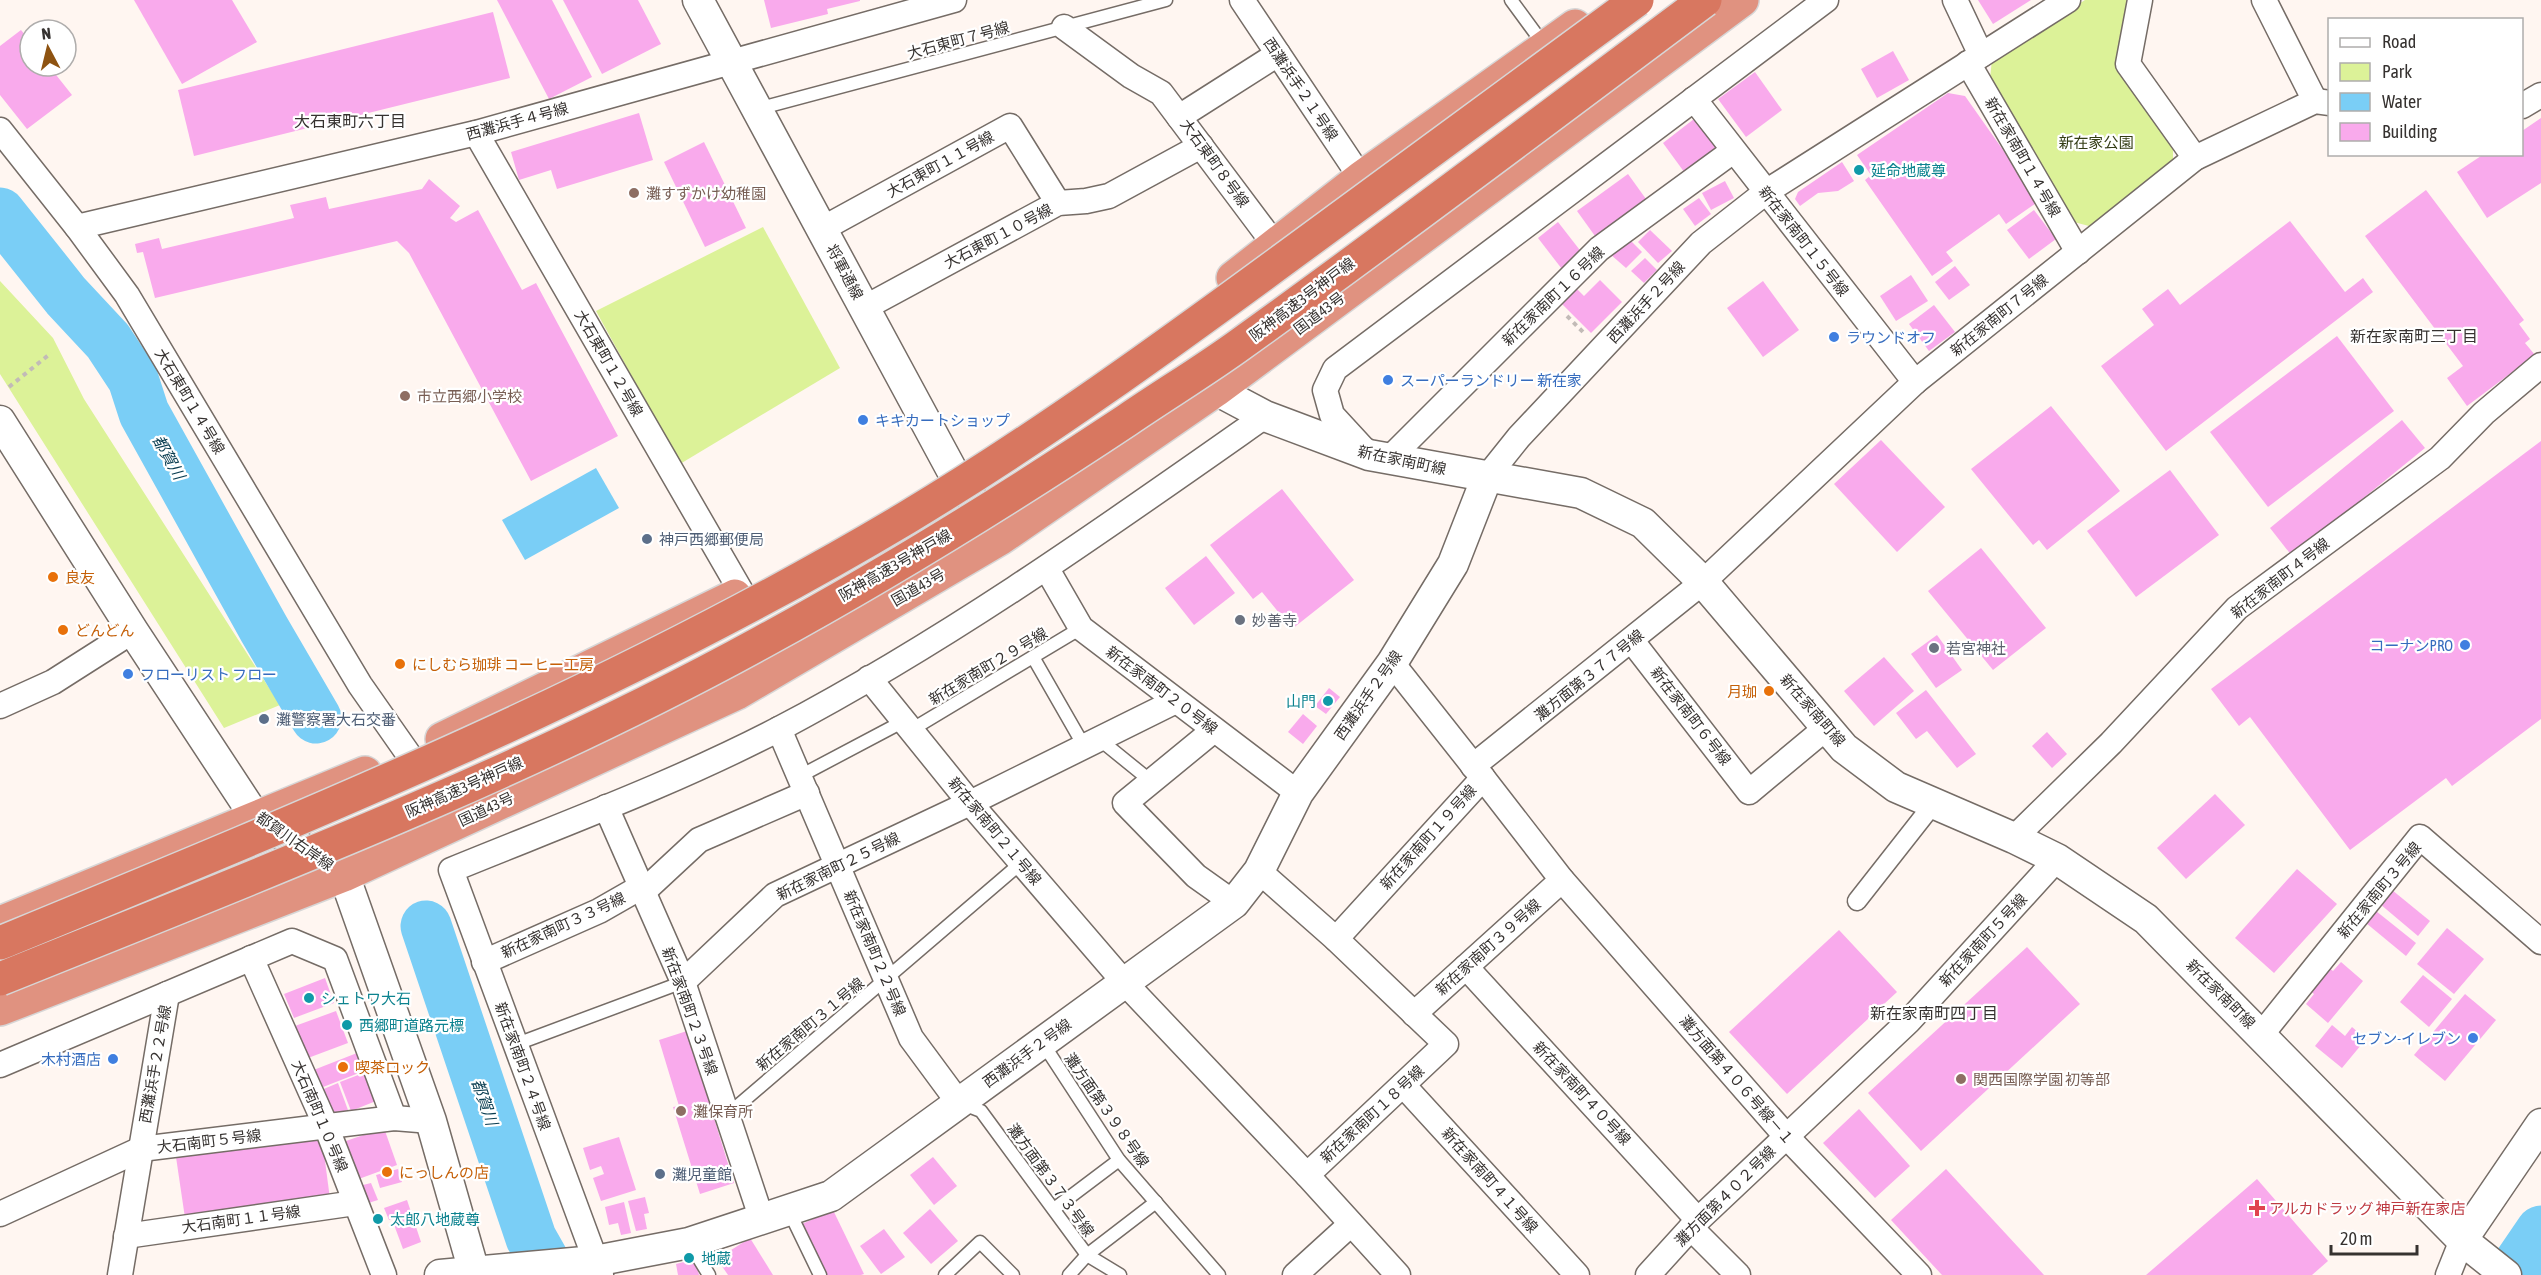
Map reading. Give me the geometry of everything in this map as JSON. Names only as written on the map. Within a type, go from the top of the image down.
[{"type":"highway","points":[[0,923],[409,755],[742,593],[955,476],[1225,284],[1360,178],[1612,0]]},
{"type":"highway","points":[[0,943],[315,813],[448,755],[598,684],[748,608],[906,518],[1034,437],[1214,311],[1637,0]]},
{"type":"highway","name":"阪神高速3号神戸線","points":[[0,979],[461,790],[615,718],[751,648],[916,554],[1054,468],[1240,344],[1705,0]]},
{"type":"highway","name":"国道43号","points":[[0,1009],[344,875],[737,693],[1001,538],[1216,390],[1742,0]]},
{"type":"street","name":"将軍通線","points":[[698,0],[955,476],[1001,538]]},
{"type":"street","name":"西灘浜手４号線","points":[[77,227],[476,133],[954,0]]},
{"type":"street","name":"西灘浜手２１号線","points":[[1242,0],[1360,178]]},
{"type":"street","points":[[1379,457],[1332,415],[1325,390],[1335,369],[1826,0]]},
{"type":"street","name":"新在家南町１４号線","points":[[1955,0],[1975,59],[2078,252]]},
{"type":"street","name":"西灘浜手２号線","points":[[440,1275],[592,1266],[689,1243],[831,1196],[1234,903],[1259,871],[1298,794],[1392,663],[1453,564],[1487,477],[1520,437],[1600,350],[1701,243],[1766,192],[2068,0]]},
{"type":"street","points":[[2140,0],[2128,64],[2195,158]]},
{"type":"street","points":[[2264,0],[2322,102]]},
{"type":"street","points":[[1065,27],[1131,76],[1161,93],[1179,117]]},
{"type":"street","name":"大石東町８号線","points":[[1275,245],[1179,117],[1278,54]]},
{"type":"street","points":[[2523,105],[2541,95]]},
{"type":"street","name":"新在家南町１５号線","points":[[1694,99],[1916,382]]},
{"type":"street","name":"新在家南町７号線","points":[[1703,582],[1916,382],[2195,158],[2322,102]]},
{"type":"street","name":"大石東町１１号線","points":[[822,230],[1010,126],[1059,203]]},
{"type":"street","name":"大石東町１４号線","points":[[0,130],[77,227],[127,295],[360,685],[409,755]]},
{"type":"street","name":"大石東町１２号線","points":[[476,133],[742,593]]},
{"type":"street","name":"大石東町１０号線","points":[[864,308],[1059,203],[1109,196],[1201,146]]},
{"type":"street","name":"新在家南町１６号線","points":[[1379,457],[1550,299],[1599,249],[1733,150]]},
{"type":"street","name":"新在家南町４号線","points":[[2014,837],[2110,743],[2237,608],[2440,458],[2484,413],[2541,365]]},
{"type":"street","name":"新在家南町線","points":[[1216,390],[1265,416],[1379,457],[1581,493],[1643,524],[1703,582],[1844,748],[1896,787],[2014,837],[2057,860],[2146,919],[2462,1239],[2505,1275]]},
{"type":"street","points":[[606,807],[686,774],[779,729],[869,678],[1047,569],[1265,416]]},
{"type":"street","name":"都賀川右岸線","points":[[0,421],[133,631],[256,818],[344,875],[484,1272]]},
{"type":"street","name":"新在家南町２０号線","points":[[1047,569],[1081,628],[1298,794]]},
{"type":"street","name":"灘方面第３７７号線","points":[[1478,772],[1703,582]]},
{"type":"street","points":[[1,704],[53,682],[133,631]]},
{"type":"street","name":"新在家南町６号線","points":[[1632,640],[1749,792],[1826,728]]},
{"type":"street","points":[[1392,663],[1478,772]]},
{"type":"street","name":"新在家南町２１号線","points":[[869,678],[970,803],[1124,982]]},
{"type":"street","name":"新在家南町２５号線","points":[[683,982],[776,895],[970,803],[1176,701]]},
{"type":"street","name":"新在家南町２２号線","points":[[779,729],[911,1038],[959,1103]]},
{"type":"street","points":[[1214,730],[1125,803],[1196,876],[1234,903]]},
{"type":"street","name":"新在家南町１９号線","points":[[1336,939],[1478,772],[1562,880]]},
{"type":"street","name":"新在家南町３３号線","points":[[484,962],[642,890],[699,840],[803,784]]},
{"type":"street","points":[[1857,901],[1934,803]]},
{"type":"street","name":"新在家南町２４号線","points":[[592,1266],[451,870],[606,807]]},
{"type":"street","name":"新在家南町２３号線","points":[[606,807],[683,982],[727,1114],[776,1216]]},
{"type":"street","name":"新在家南町３号線","points":[[2261,1035],[2420,837],[2541,942]]},
{"type":"street","name":"新在家南町５号線","points":[[1909,1021],[2057,860]]},
{"type":"street","name":"新在家南町１８号線","points":[[1124,982],[1306,1175],[1446,1044],[1336,939],[1259,871]]},
{"type":"street","name":"新在家南町３９号線","points":[[1414,1014],[1562,880]]},
{"type":"street","name":"灘方面第４０６号線－１","points":[[1562,880],[1786,1136],[1919,1275]]},
{"type":"street","points":[[0,1065],[292,941],[335,959],[394,1118]]},
{"type":"street","name":"大石南町１０号線","points":[[251,958],[326,1126],[384,1275]]},
{"type":"street","name":"新在家南町４０号線","points":[[1466,967],[1738,1275]]},
{"type":"street","name":"西灘浜手２２号線","points":[[120,1275],[167,994]]},
{"type":"street","name":"灘方面第４０２号線","points":[[1648,1275],[1694,1224],[1909,1021]]},
{"type":"street","name":"新在家南町４１号線","points":[[1403,1085],[1577,1275]]},
{"type":"street","name":"大石南町５号線","points":[[0,1214],[141,1149],[394,1118],[431,1121]]},
{"type":"street","points":[[2448,1275],[2462,1239],[2541,1124]]},
{"type":"street","points":[[1306,1175],[1398,1275]]},
{"type":"street","name":"大石南町１１号線","points":[[126,1236],[355,1203]]},
{"type":"street","points":[[1295,1275],[1351,1224]]},
{"type":"lane","name":"大石東町７号線","points":[[758,109],[1166,0]]},
{"type":"lane","points":[[1511,0],[1546,47]]},
{"type":"lane","name":"新在家南町２９号線","points":[[803,784],[1033,657],[1081,628]]},
{"type":"lane","points":[[1033,657],[1092,742],[1152,782]]},
{"type":"lane","name":"新在家南町３１号線","points":[[727,1114],[1021,863]]},
{"type":"lane","name":"新在家南町２５号線","points":[[514,1045],[683,982]]},
{"type":"lane","name":"灘方面第３９８号線","points":[[1042,1042],[1119,1160],[1219,1275]]},
{"type":"lane","name":"灘方面第３７３号線","points":[[959,1103],[981,1111],[1087,1255],[1120,1275]]},
{"type":"lane","points":[[1054,1209],[1119,1160]]},
{"type":"lane","points":[[1069,1275],[1087,1255],[1156,1202]]},
{"type":"lane","points":[[776,1216],[820,1275]]},
{"type":"lane","points":[[945,1275],[980,1242],[1013,1275]]},
{"type":"lane","points":[[689,1243],[709,1275]]},
{"type":"path","points":[[1550,299],[1600,350]]},
{"type":"path","points":[[9,387],[51,353]]},
{"type":"green space","name":"新在家公園","points":[[2085,0],[2134,0],[2121,66],[2173,145],[2173,163],[2089,226],[2070,221],[1990,79],[1992,59]]},
{"type":"green space","points":[[763,227],[840,368],[680,464],[596,311]]},
{"type":"green space","points":[[0,281],[53,338],[84,399],[280,705],[224,728],[0,374]]},
{"type":"water","points":[[596,468],[619,508],[525,560],[502,520]]},
{"type":"building","points":[[134,0],[232,0],[257,42],[182,84]]},
{"type":"building","points":[[497,0],[552,0],[592,77],[549,99]]},
{"type":"building","points":[[563,0],[638,0],[661,44],[602,74]]},
{"type":"building","points":[[764,0],[860,1],[827,9],[828,14],[771,28]]},
{"type":"building","points":[[1978,0],[2031,0],[1993,24]]},
{"type":"building","points":[[493,12],[510,78],[194,156],[178,90]]},
{"type":"building","points":[[18,32],[18,78],[59,78],[72,95],[27,129],[0,95],[0,46]]},
{"type":"building","points":[[1893,51],[1909,80],[1877,98],[1861,69]]},
{"type":"building","points":[[1755,72],[1782,110],[1746,137],[1718,99]]},
{"type":"building","points":[[1948,93],[1965,96],[2039,201],[2006,224],[1999,214],[1946,252],[1953,261],[1932,276],[1865,180],[1871,175],[1857,155]]},
{"type":"building","points":[[639,113],[653,160],[557,189],[551,170],[519,180],[511,152]]},
{"type":"building","points":[[2541,118],[2541,183],[2487,218],[2457,172],[2481,156],[2523,156],[2523,130]]},
{"type":"building","points":[[1694,119],[1718,150],[1690,180],[1663,143]]},
{"type":"building","points":[[704,142],[746,228],[705,247],[664,162]]},
{"type":"building","points":[[1842,162],[1854,181],[1838,191],[1818,193],[1800,206],[1795,199],[1798,192]]},
{"type":"building","points":[[1628,174],[1651,206],[1600,243],[1577,211]]},
{"type":"building","points":[[429,179],[460,206],[450,218],[456,222],[478,210],[522,290],[536,283],[618,436],[531,481],[409,253],[397,241],[155,298],[143,252],[137,253],[135,244],[159,238],[162,249],[294,218],[290,205],[326,197],[329,209],[422,189]]},
{"type":"building","points":[[1725,181],[1734,198],[1711,210],[1702,193]]},
{"type":"building","points":[[2426,190],[2524,320],[2519,324],[2530,339],[2525,343],[2535,355],[2467,406],[2447,378],[2463,366],[2365,236]]},
{"type":"building","points":[[1699,198],[1711,214],[1695,226],[1683,209]]},
{"type":"building","points":[[2034,210],[2056,239],[2029,259],[2007,230]]},
{"type":"building","points":[[2290,221],[2345,292],[2363,278],[2373,292],[2166,451],[2101,366],[2154,325],[2142,309],[2168,289],[2180,305]]},
{"type":"building","points":[[1558,222],[1586,258],[1565,273],[1538,238]]},
{"type":"building","points":[[1650,230],[1672,251],[1658,263],[1638,242]]},
{"type":"building","points":[[1627,237],[1642,252],[1626,268],[1610,254]]},
{"type":"building","points":[[1645,258],[1657,270],[1644,283],[1631,271]]},
{"type":"building","points":[[1955,266],[1970,285],[1949,300],[1935,282]]},
{"type":"building","points":[[1911,275],[1928,301],[1896,321],[1880,296]]},
{"type":"building","points":[[1600,280],[1622,302],[1591,333],[1562,304],[1577,289],[1584,296]]},
{"type":"building","points":[[1763,281],[1799,330],[1763,357],[1727,308]]},
{"type":"building","points":[[1934,305],[1955,332],[1929,351],[1909,324]]},
{"type":"building","points":[[2337,336],[2394,411],[2268,507],[2210,432]]},
{"type":"building","points":[[2051,406],[2120,491],[2047,550],[2039,540],[2033,545],[1971,469]]},
{"type":"building","points":[[2402,420],[2425,448],[2292,556],[2270,528]]},
{"type":"building","points":[[1881,440],[1945,507],[1897,552],[1834,484]]},
{"type":"building","points":[[2541,441],[2541,719],[2452,786],[2446,778],[2350,850],[2250,717],[2239,726],[2211,689]]},
{"type":"building","points":[[2170,470],[2219,535],[2136,597],[2087,531]]},
{"type":"building","points":[[1282,489],[1354,580],[1292,629],[1262,592],[1253,599],[1210,545]]},
{"type":"building","points":[[1981,548],[2046,628],[1993,670],[1928,591]]},
{"type":"building","points":[[1206,556],[1235,593],[1194,625],[1165,588]]},
{"type":"building","points":[[1937,635],[1962,670],[1936,688],[1911,654]]},
{"type":"building","points":[[1884,657],[1914,691],[1874,726],[1844,691]]},
{"type":"building","name":"山門","points":[[1329,688],[1340,697],[1326,714],[1315,706]]},
{"type":"building","points":[[1926,690],[1976,754],[1957,768],[1927,731],[1916,739],[1896,713]]},
{"type":"building","points":[[1303,714],[1317,726],[1303,744],[1288,732]]},
{"type":"building","points":[[2047,732],[2067,754],[2052,768],[2032,746]]},
{"type":"building","points":[[2215,794],[2245,825],[2186,879],[2157,848]]},
{"type":"building","points":[[2297,869],[2337,904],[2274,973],[2235,938]]},
{"type":"building","points":[[2392,890],[2430,921],[2418,936],[2380,904]]},
{"type":"building","points":[[2376,911],[2416,943],[2406,956],[2366,923]]},
{"type":"building","points":[[2447,928],[2484,959],[2454,994],[2417,964]]},
{"type":"building","points":[[1839,930],[1897,992],[1787,1094],[1729,1032]]},
{"type":"building","points":[[2027,947],[2080,1004],[1921,1151],[1868,1093]]},
{"type":"building","points":[[2341,962],[2363,981],[2328,1023],[2306,1004],[2314,994],[2309,990],[2328,967],[2333,971]]},
{"type":"building","points":[[2423,975],[2452,999],[2429,1027],[2400,1002]]},
{"type":"building","name":"シェトワ大石","points":[[325,978],[334,1003],[294,1018],[284,994]]},
{"type":"building","points":[[2465,994],[2496,1020],[2445,1081],[2414,1055]]},
{"type":"building","points":[[336,1011],[348,1043],[308,1058],[295,1026]]},
{"type":"building","points":[[2332,1025],[2345,1036],[2352,1027],[2366,1039],[2342,1068],[2315,1046]]},
{"type":"building","points":[[687,1031],[734,1183],[700,1194],[673,1107],[679,1106],[659,1040]]},
{"type":"building","points":[[357,1053],[364,1071],[318,1089],[311,1071]]},
{"type":"building","points":[[366,1072],[376,1101],[351,1111],[340,1082]]},
{"type":"building","points":[[338,1083],[348,1110],[329,1118],[319,1091]]},
{"type":"building","points":[[1859,1109],[1910,1166],[1875,1198],[1823,1143]]},
{"type":"building","points":[[384,1128],[397,1165],[356,1180],[343,1142]]},
{"type":"building","points":[[619,1137],[636,1190],[601,1201],[593,1178],[604,1174],[601,1166],[590,1170],[583,1148]]},
{"type":"building","points":[[322,1138],[330,1199],[185,1218],[176,1157]]},
{"type":"building","points":[[933,1157],[957,1186],[934,1205],[910,1175]]},
{"type":"building","points":[[398,1169],[402,1182],[380,1188],[376,1175]]},
{"type":"building","points":[[1946,1169],[2044,1275],[1942,1275],[1891,1220]]},
{"type":"building","points":[[2257,1179],[2328,1261],[2312,1275],[2146,1275]]},
{"type":"building","points":[[371,1183],[378,1200],[365,1204],[359,1186]]},
{"type":"building","points":[[645,1197],[649,1213],[644,1214],[647,1229],[636,1231],[628,1201]]},
{"type":"building","points":[[407,1200],[411,1212],[389,1220],[384,1208]]},
{"type":"building","points":[[624,1202],[631,1233],[621,1235],[618,1223],[609,1225],[605,1207]]},
{"type":"building","points":[[930,1209],[958,1241],[931,1264],[903,1233]]},
{"type":"building","points":[[833,1210],[864,1274],[827,1275],[802,1224]]},
{"type":"building","points":[[412,1215],[421,1242],[403,1249],[393,1222]]},
{"type":"building","points":[[884,1229],[905,1257],[881,1274],[860,1246]]},
{"type":"building","points":[[750,1238],[773,1275],[728,1275],[717,1259]]},
{"type":"building","points":[[695,1259],[699,1275],[678,1275],[676,1264]]},
{"type":"waterway","name":"都賀川","points":[[0,213],[66,296],[108,341],[133,379],[144,413],[316,718]]},
{"type":"waterway","name":"都賀川","points":[[426,926],[531,1238],[552,1275]]},
{"type":"waterway","points":[[2511,1275],[2541,1231]]},
{"type":"place","name":"延命地蔵尊","points":[[1859,170]]},
{"type":"place","name":"灘すずかけ幼稚園","points":[[634,193]]},
{"type":"place","name":"ラウンドオフ","points":[[1834,337]]},
{"type":"place","name":"スーパーランドリー 新在家","points":[[1388,380]]},
{"type":"place","name":"市立西郷小学校","points":[[405,396]]},
{"type":"place","name":"キキカートショップ","points":[[863,420]]},
{"type":"place","name":"神戸西郷郵便局","points":[[647,539]]},
{"type":"place","name":"良友","points":[[53,577]]},
{"type":"place","name":"妙善寺","points":[[1240,620]]},
{"type":"place","name":"どんどん","points":[[63,630]]},
{"type":"place","name":"コーナンPRO","points":[[2465,645]]},
{"type":"place","name":"若宮神社","points":[[1934,648]]},
{"type":"place","name":"にしむら珈琲 コーヒー工房","points":[[400,664]]},
{"type":"place","name":"フローリスト フロー","points":[[128,674]]},
{"type":"place","name":"月珈","points":[[1769,691]]},
{"type":"place","name":"山門","points":[[1328,701]]},
{"type":"place","name":"灘警察署大石交番","points":[[264,719]]},
{"type":"place","name":"シェトワ大石","points":[[309,998]]},
{"type":"place","name":"西郷町道路元標","points":[[347,1025]]},
{"type":"place","name":"セブン-イレブン","points":[[2473,1038]]},
{"type":"place","name":"木村酒店","points":[[113,1059]]},
{"type":"place","name":"喫茶ロック","points":[[343,1067]]},
{"type":"place","name":"関西国際学園 初等部","points":[[1961,1079]]},
{"type":"place","name":"灘保育所","points":[[681,1111]]},
{"type":"place","name":"にっしんの店","points":[[387,1172]]},
{"type":"place","name":"灘児童館","points":[[660,1174]]},
{"type":"place","name":"アルカドラッグ 神戸新在家店","points":[[2257,1208]]},
{"type":"place","name":"太郎八地蔵尊","points":[[378,1219]]},
{"type":"place","name":"地蔵","points":[[689,1258]]},
{"type":"district","name":"大石東町六丁目","points":[[350,121]]},
{"type":"district","name":"新在家南町三丁目","points":[[2414,336]]},
{"type":"district","name":"新在家南町四丁目","points":[[1934,1013]]}]
